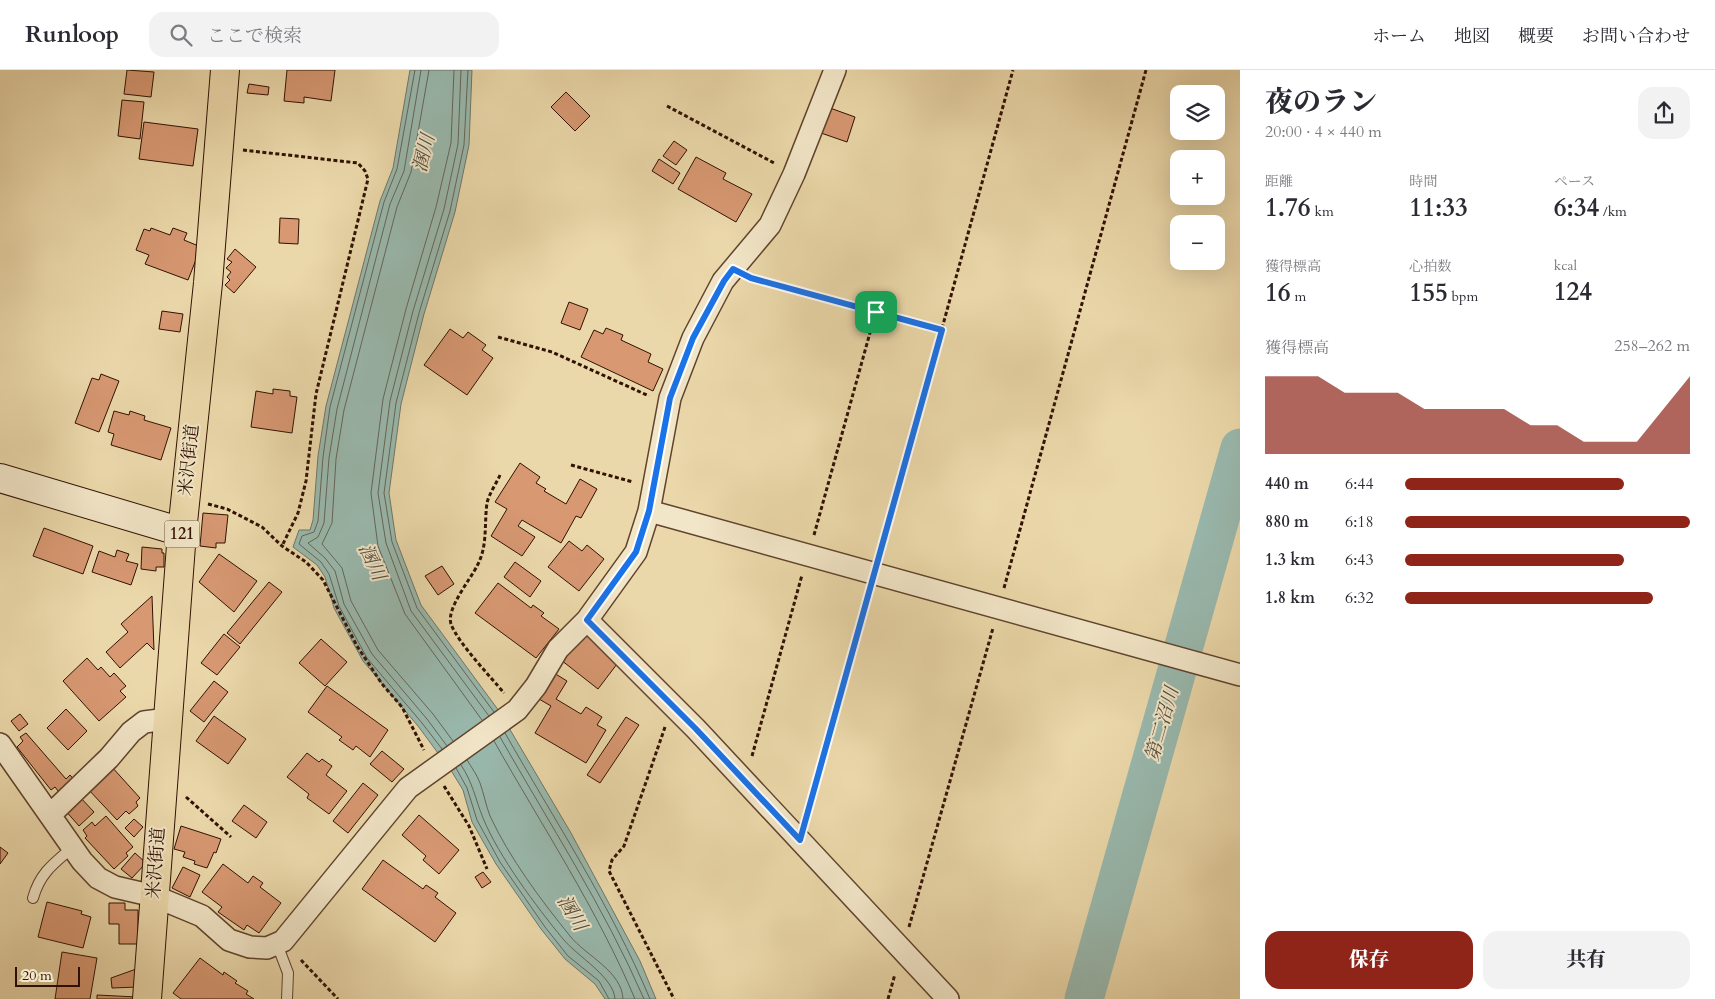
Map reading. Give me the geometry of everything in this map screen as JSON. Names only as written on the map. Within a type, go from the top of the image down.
[{"type":"highway","name":"米沢街道","points":[[147,999],[182,532],[208,283],[224,70]]},
{"type":"street","points":[[0,744],[73,848],[98,878],[115,887],[154,896],[202,916],[230,940],[250,947],[267,948],[280,943],[408,788],[516,710],[536,686],[558,649],[587,620],[636,552],[649,511],[652,487],[669,406],[693,338],[724,281],[770,225],[794,174],[835,70]]},
{"type":"street","points":[[0,478],[182,532]]},
{"type":"street","points":[[649,511],[1240,675]]},
{"type":"street","points":[[587,620],[672,705],[948,999]]},
{"type":"street","points":[[50,815],[110,758],[131,732],[144,722],[168,718]]},
{"type":"lane","points":[[33,898],[38,882],[50,866],[73,848]]},
{"type":"lane","points":[[280,943],[288,973],[287,999]]},
{"type":"path","points":[[800,840],[1013,70]]},
{"type":"path","points":[[902,949],[999,608],[1146,70]]},
{"type":"path","points":[[666,106],[794,174]]},
{"type":"path","points":[[218,147],[358,163],[365,170],[368,179],[316,394],[306,481],[298,514],[282,546]]},
{"type":"path","points":[[733,269],[751,278],[942,330]]},
{"type":"path","points":[[498,337],[552,352],[669,406]]},
{"type":"path","points":[[571,465],[652,487]]},
{"type":"path","points":[[500,475],[487,502],[486,528],[479,564],[450,616],[451,625],[516,710]]},
{"type":"path","points":[[186,497],[227,509],[262,527],[282,546],[306,562],[322,580],[357,646],[382,684],[402,707],[436,766],[469,826],[487,869]]},
{"type":"path","points":[[672,705],[624,846],[612,860],[609,871],[674,999]]},
{"type":"path","points":[[163,776],[231,837]]},
{"type":"path","points":[[280,943],[338,999]]},
{"type":"water","name":"溷川","points":[[410,70],[472,70],[469,145],[455,212],[424,314],[401,404],[389,493],[396,540],[421,605],[499,711],[571,833],[640,961],[656,999],[605,999],[595,984],[565,959],[541,929],[496,864],[472,822],[463,790],[452,772],[418,726],[363,661],[334,608],[325,577],[317,565],[293,547],[299,530],[310,530],[313,520],[318,456],[326,406],[380,201],[393,168]]},
{"type":"building","points":[[127,70],[154,72],[151,97],[124,94]]},
{"type":"building","points":[[287,70],[335,70],[331,101],[304,97],[304,103],[284,101]]},
{"type":"building","points":[[249,84],[269,87],[268,95],[247,93]]},
{"type":"building","points":[[566,92],[590,116],[575,131],[551,107]]},
{"type":"building","points":[[122,100],[144,102],[140,139],[118,136]]},
{"type":"building","points":[[830,108],[855,117],[847,142],[821,133]]},
{"type":"building","points":[[144,122],[198,129],[193,166],[139,159]]},
{"type":"building","points":[[674,141],[687,150],[676,165],[663,156]]},
{"type":"building","points":[[696,157],[726,173],[723,179],[752,194],[736,222],[678,189]]},
{"type":"building","points":[[659,159],[680,173],[673,184],[652,171]]},
{"type":"building","points":[[280,218],[299,219],[298,244],[279,243]]},
{"type":"building","points":[[151,228],[170,235],[173,228],[187,233],[184,240],[201,247],[188,280],[145,264],[149,255],[136,250],[144,229],[150,231]]},
{"type":"building","points":[[235,249],[256,267],[234,293],[225,285],[230,280],[227,277],[231,272],[226,268],[232,262],[227,259]]},
{"type":"building","points":[[569,302],[588,309],[580,330],[561,323]]},
{"type":"building","points":[[162,311],[183,314],[180,332],[159,329]]},
{"type":"building","points":[[606,328],[623,335],[621,340],[651,354],[648,362],[663,369],[653,391],[581,357],[594,330],[603,334]]},
{"type":"building","points":[[450,329],[463,338],[468,332],[486,345],[482,350],[493,358],[467,395],[424,365]]},
{"type":"building","points":[[101,374],[119,381],[99,432],[75,423],[92,378],[99,380]]},
{"type":"building","points":[[273,389],[290,391],[290,396],[297,397],[292,433],[251,427],[256,391],[273,394]]},
{"type":"building","points":[[114,411],[129,415],[130,411],[145,416],[144,420],[171,428],[161,460],[111,445],[114,434],[108,432]]},
{"type":"building","points":[[520,463],[540,477],[536,483],[546,489],[544,491],[566,504],[580,479],[597,489],[581,518],[576,516],[561,543],[522,520],[518,526],[535,537],[522,556],[491,536],[507,509],[495,502]]},
{"type":"building","points":[[203,513],[228,515],[225,543],[216,543],[216,548],[200,546]]},
{"type":"building","points":[[44,528],[93,546],[83,574],[33,556]]},
{"type":"building","points":[[569,541],[582,551],[587,545],[604,559],[579,591],[548,567]]},
{"type":"building","points":[[142,547],[162,549],[162,553],[164,553],[164,567],[156,567],[156,571],[141,569]]},
{"type":"building","points":[[117,550],[129,554],[126,561],[138,564],[131,585],[92,572],[99,551],[115,557]]},
{"type":"building","points":[[219,554],[257,581],[234,612],[199,582]]},
{"type":"building","points":[[515,562],[541,581],[530,597],[504,577]]},
{"type":"building","points":[[442,566],[454,584],[438,595],[425,576]]},
{"type":"building","points":[[269,582],[282,592],[240,644],[227,633]]},
{"type":"building","points":[[498,583],[531,608],[533,605],[544,613],[541,616],[559,629],[536,658],[475,613]]},
{"type":"building","points":[[152,596],[154,650],[147,643],[120,668],[106,652],[128,632],[121,624]]},
{"type":"building","points":[[587,630],[617,664],[598,689],[561,660]]},
{"type":"building","points":[[224,634],[240,647],[217,675],[201,663]]},
{"type":"building","points":[[321,639],[347,662],[325,686],[299,663]]},
{"type":"building","points":[[87,658],[98,670],[101,667],[110,677],[114,673],[126,686],[120,691],[126,697],[99,721],[63,681]]},
{"type":"building","points":[[554,673],[567,681],[556,699],[581,714],[586,707],[602,717],[597,725],[606,730],[586,763],[535,733],[551,706],[539,699]]},
{"type":"building","points":[[214,681],[228,692],[204,722],[190,711]]},
{"type":"building","points":[[327,686],[388,730],[370,757],[356,746],[353,750],[339,740],[342,737],[308,712]]},
{"type":"building","points":[[66,709],[87,731],[68,750],[47,728]]},
{"type":"building","points":[[20,714],[28,724],[19,731],[11,721]]},
{"type":"building","points":[[214,716],[246,739],[228,764],[196,741]]},
{"type":"building","points":[[626,717],[639,725],[600,783],[587,775]]},
{"type":"building","points":[[26,733],[66,779],[70,775],[77,783],[62,796],[55,787],[51,790],[17,747],[23,741],[20,737]]},
{"type":"building","points":[[382,751],[404,769],[392,782],[370,764]]},
{"type":"building","points":[[307,753],[319,762],[322,759],[332,766],[326,775],[347,791],[329,814],[307,798],[309,794],[287,777]]},
{"type":"building","points":[[111,766],[140,798],[136,802],[138,806],[129,814],[126,811],[117,820],[87,788]]},
{"type":"building","points":[[363,783],[378,795],[348,833],[333,821]]},
{"type":"building","points":[[79,796],[94,812],[79,826],[64,809]]},
{"type":"building","points":[[244,805],[267,822],[256,838],[232,821]]},
{"type":"building","points":[[419,815],[459,850],[439,874],[423,860],[426,856],[402,835]]},
{"type":"building","points":[[106,816],[133,847],[126,853],[128,856],[114,869],[85,838],[87,836],[83,830],[92,822],[95,826]]},
{"type":"building","points":[[134,819],[143,827],[134,837],[125,828]]},
{"type":"building","points":[[181,826],[221,839],[216,853],[214,852],[207,868],[194,864],[195,861],[183,857],[185,852],[174,849]]},
{"type":"building","points":[[0,847],[8,853],[0,864]]},
{"type":"building","points":[[135,853],[146,863],[132,878],[121,869]]},
{"type":"building","points":[[383,860],[423,889],[426,885],[438,893],[435,897],[456,913],[435,942],[362,889]]},
{"type":"building","points":[[223,864],[248,883],[253,876],[263,883],[260,887],[281,903],[259,933],[247,925],[244,930],[218,912],[222,907],[202,892]]},
{"type":"building","points":[[183,867],[200,875],[190,897],[172,888]]},
{"type":"building","points":[[483,872],[491,882],[482,888],[475,877]]},
{"type":"building","points":[[47,902],[82,911],[81,914],[91,917],[83,948],[38,937]]},
{"type":"building","points":[[109,903],[125,903],[125,910],[138,910],[138,944],[119,944],[119,924],[109,924]]},
{"type":"building","points":[[62,952],[97,958],[90,999],[55,999]]},
{"type":"building","points":[[200,958],[223,975],[224,972],[237,981],[235,983],[248,991],[246,994],[254,999],[181,999],[173,993]]},
{"type":"building","points":[[139,968],[138,987],[112,988],[111,978]]},
{"type":"building","points":[[97,995],[137,997],[137,999],[97,999]]},
{"type":"waterway","name":"第二沼川","points":[[1084,999],[1240,448]]},
{"type":"route","points":[[733,269],[751,278],[876,312],[942,330],[800,840],[696,729],[587,620],[636,552],[649,511],[670,398],[693,338],[724,281],[733,269]]}]
